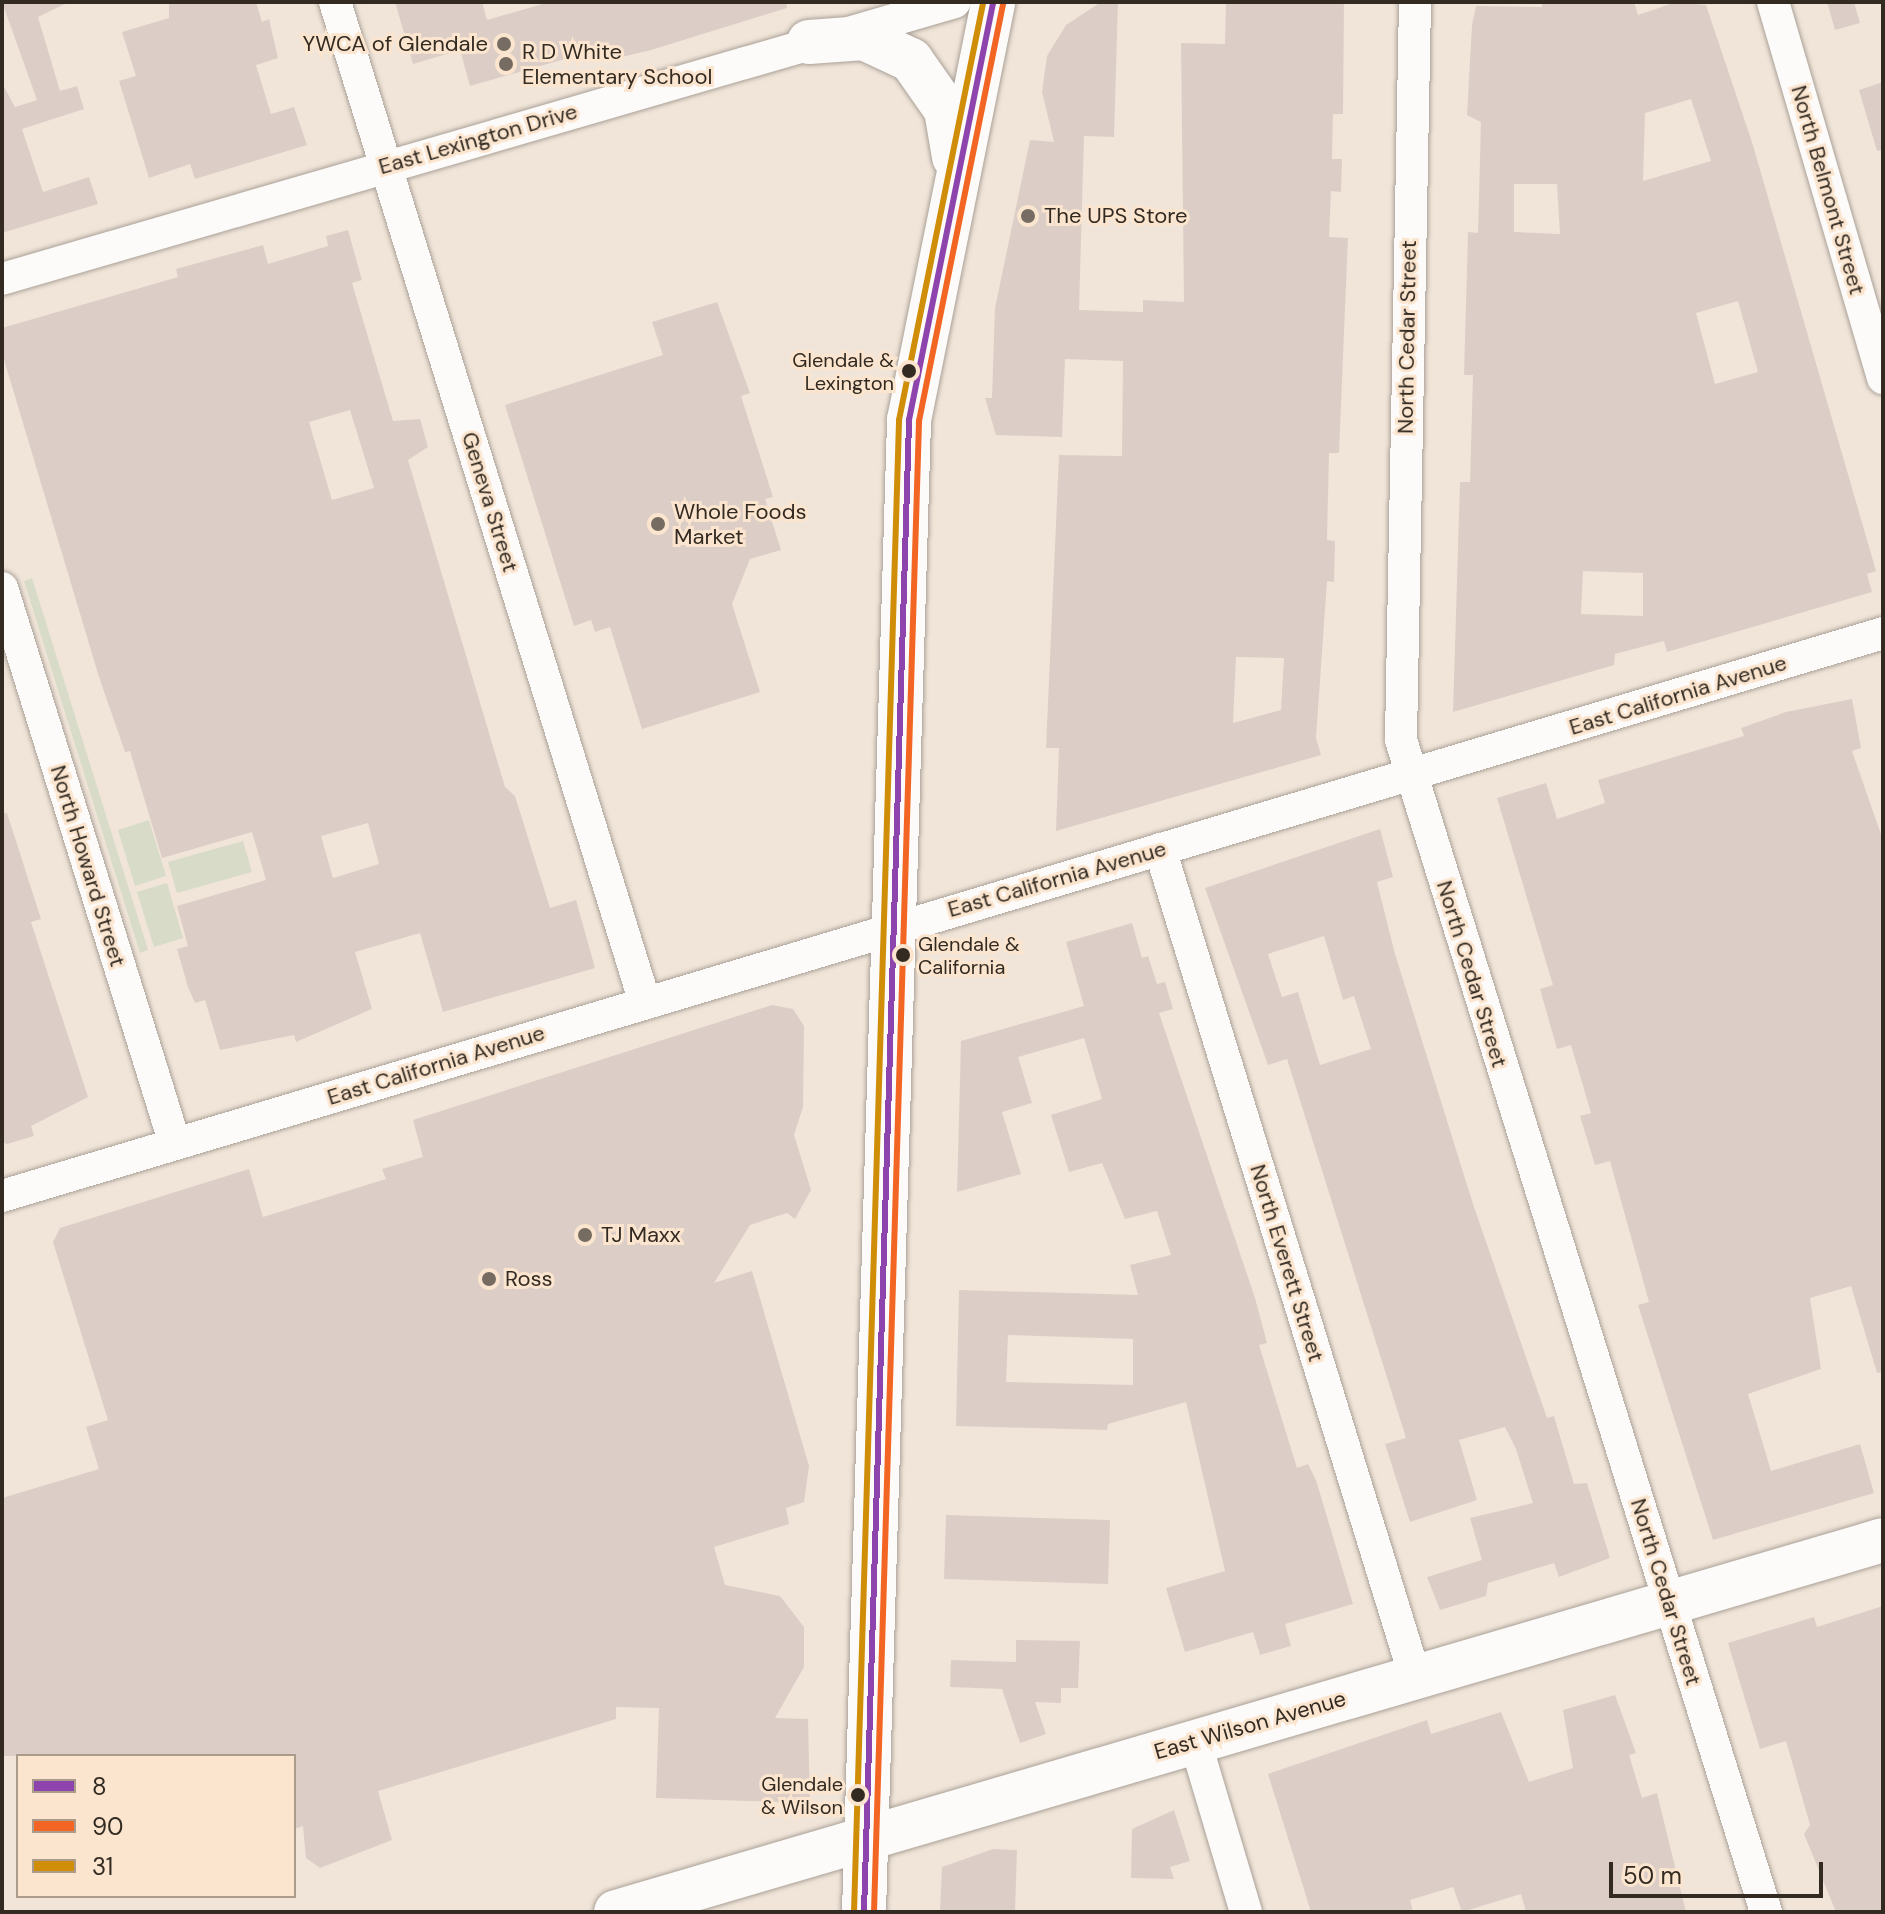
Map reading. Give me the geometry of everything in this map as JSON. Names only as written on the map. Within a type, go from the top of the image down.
[{"type":"main road","points":[[864,1912],[899,925],[909,420],[952,193],[993,2]]},
{"type":"main road","points":[[809,42],[864,38],[911,60],[946,110],[955,142],[952,193]]},
{"type":"main road","name":"East Wilson Avenue","points":[[616,1912],[1883,1540]]},
{"type":"street","name":"Geneva Street","points":[[335,2],[645,1003]]},
{"type":"street","name":"East Lexington Drive","points":[[2,279],[809,42],[861,15],[955,2]]},
{"type":"street","name":"North Cedar Street","points":[[1415,2],[1399,708],[1410,777],[1766,1912]]},
{"type":"street","name":"North Belmont Street","points":[[1773,2],[1883,378]]},
{"type":"street","name":"North Howard Street","points":[[2,588],[175,1144]]},
{"type":"street","name":"East California Avenue","points":[[2,1196],[899,925],[1410,777],[1883,633]]},
{"type":"street","name":"North Everett Street","points":[[1160,849],[1415,1677]]},
{"type":"street","points":[[1195,1741],[1246,1912]]},
{"type":"green space","points":[[32,578],[148,950],[140,953],[24,581]]},
{"type":"green space","points":[[149,820],[166,876],[135,886],[118,830]]},
{"type":"green space","points":[[243,841],[252,872],[177,893],[168,862]]},
{"type":"green space","points":[[167,883],[183,938],[154,947],[137,892]]},
{"type":"building","points":[[2,2],[69,2],[38,17],[60,91],[77,86],[84,109],[22,129],[43,192],[89,177],[98,204],[2,233],[2,83],[15,107],[37,100]]},
{"type":"building","points":[[169,2],[256,2],[262,22],[269,19],[278,58],[256,65],[271,114],[294,107],[307,145],[195,179],[190,164],[149,178],[119,81],[136,76],[122,32],[169,18]]},
{"type":"building","name":"R D White Elementary School","points":[[395,2],[482,2],[487,20],[549,2],[786,2],[787,8],[651,50],[617,58],[614,45],[470,86],[460,50],[413,64]]},
{"type":"building","points":[[1101,2],[1118,2],[1114,137],[1084,136],[1079,310],[1143,312],[1143,300],[1184,302],[1181,43],[1225,44],[1226,2],[1344,2],[1343,114],[1333,114],[1332,159],[1342,159],[1341,192],[1331,191],[1329,237],[1348,238],[1339,453],[1329,453],[1327,540],[1335,541],[1334,582],[1327,581],[1316,738],[1321,755],[1056,831],[1059,748],[1046,748],[1059,455],[1122,456],[1123,361],[1065,359],[1062,437],[996,435],[985,398],[992,398],[995,308],[1030,140],[1054,142],[1042,92],[1047,56],[1066,25]],"holes":[[[1236,657],[1284,658],[1281,710],[1233,723]]]},
{"type":"building","points":[[1542,2],[1634,2],[1638,15],[1676,2],[1706,5],[1752,142],[1876,571],[1867,574],[1872,592],[1667,652],[1664,641],[1615,654],[1614,665],[1453,712],[1460,482],[1470,482],[1473,375],[1464,375],[1468,232],[1478,233],[1481,122],[1467,115],[1472,25],[1476,6],[1542,7]],"holes":[[[1691,99],[1711,161],[1643,181],[1645,113]],[[1514,184],[1557,184],[1560,234],[1514,232]],[[1738,301],[1758,372],[1715,384],[1696,313]],[[1583,571],[1643,573],[1643,616],[1581,614]]]},
{"type":"building","points":[[1827,2],[1854,2],[1860,23],[1835,30]]},
{"type":"building","points":[[1883,82],[1883,150],[1877,151],[1859,90]]},
{"type":"building","points":[[348,230],[362,280],[352,283],[393,421],[420,419],[428,447],[408,460],[505,787],[515,796],[550,908],[576,900],[595,968],[443,1012],[420,933],[355,952],[372,1009],[296,1042],[294,1035],[220,1050],[205,1000],[195,1003],[188,987],[177,949],[188,946],[177,906],[266,880],[252,832],[162,858],[130,751],[125,752],[99,677],[2,353],[2,328],[178,277],[176,269],[263,245],[268,264],[328,246],[326,236]],"holes":[[[350,410],[374,488],[332,500],[309,422]],[[368,823],[379,864],[333,878],[321,836]]]},
{"type":"building","name":"Whole Foods Market","points":[[717,302],[750,393],[741,396],[773,497],[765,499],[781,550],[750,559],[732,604],[760,692],[642,729],[610,627],[595,632],[591,620],[574,626],[505,405],[663,355],[652,322]]},
{"type":"building","points":[[1852,699],[1861,748],[1852,751],[1883,840],[1883,1372],[1877,1373],[1851,1286],[1810,1298],[1821,1369],[1748,1394],[1771,1471],[1860,1444],[1874,1493],[1713,1540],[1638,1305],[1649,1302],[1610,1161],[1595,1165],[1580,1116],[1591,1113],[1571,1045],[1557,1049],[1540,989],[1553,985],[1497,798],[1546,783],[1557,819],[1605,803],[1598,780],[1744,736],[1741,728],[1786,712]]},
{"type":"building","points":[[7,813],[41,919],[31,922],[88,1097],[31,1126],[34,1136],[7,1144],[2,1142],[2,814]]},
{"type":"building","points":[[1380,829],[1393,877],[1377,882],[1395,954],[1473,1204],[1547,1418],[1554,1416],[1574,1484],[1587,1483],[1610,1558],[1559,1577],[1554,1563],[1488,1583],[1486,1596],[1440,1610],[1427,1577],[1482,1560],[1470,1518],[1533,1503],[1516,1449],[1505,1427],[1459,1440],[1477,1500],[1410,1522],[1385,1444],[1406,1438],[1287,1059],[1268,1065],[1205,888]],"holes":[[[1324,936],[1343,1000],[1354,996],[1371,1049],[1320,1065],[1298,992],[1282,997],[1268,954]]]},
{"type":"building","points":[[1132,923],[1142,958],[1148,956],[1157,984],[1165,982],[1173,1009],[1159,1013],[1255,1298],[1267,1343],[1259,1345],[1297,1468],[1308,1464],[1316,1480],[1353,1604],[1285,1624],[1291,1646],[1260,1655],[1253,1632],[1185,1652],[1166,1588],[1225,1571],[1186,1402],[1108,1424],[1107,1430],[956,1426],[959,1290],[1138,1295],[1130,1265],[1171,1255],[1157,1211],[1125,1219],[1102,1163],[1069,1172],[1051,1115],[1102,1099],[1084,1038],[1018,1057],[1032,1103],[1002,1112],[1021,1174],[957,1192],[961,1041],[1084,1006],[1066,942]],"holes":[[[1008,1335],[1133,1339],[1133,1385],[1006,1382]]]},
{"type":"building","points":[[772,1005],[793,1009],[804,1026],[803,1107],[794,1135],[811,1190],[795,1219],[787,1213],[750,1225],[714,1283],[752,1271],[809,1466],[804,1502],[786,1508],[789,1524],[714,1547],[725,1585],[780,1596],[804,1627],[804,1667],[775,1718],[808,1719],[810,1803],[656,1798],[659,1708],[616,1707],[616,1719],[378,1791],[392,1840],[320,1868],[306,1858],[303,1826],[296,1828],[296,1754],[2,1756],[2,1498],[99,1469],[86,1427],[108,1420],[53,1242],[60,1228],[249,1169],[263,1217],[386,1179],[382,1169],[423,1157],[413,1120]]},
{"type":"building","points":[[946,1515],[1110,1520],[1108,1584],[944,1579]]},
{"type":"building","points":[[1883,1606],[1883,1912],[1836,1912],[1804,1834],[1810,1825],[1786,1741],[1760,1749],[1728,1643],[1814,1617],[1817,1627]]},
{"type":"building","points":[[1016,1640],[1080,1641],[1078,1688],[1061,1688],[1061,1703],[1035,1702],[1046,1734],[1020,1743],[1002,1689],[950,1687],[951,1660],[1016,1662]]},
{"type":"building","points":[[1615,1695],[1636,1753],[1629,1755],[1642,1798],[1657,1793],[1686,1912],[1526,1912],[1521,1894],[1462,1912],[1453,1887],[1410,1900],[1413,1912],[1311,1912],[1268,1774],[1427,1720],[1431,1734],[1501,1712],[1529,1782],[1573,1768],[1563,1710]]},
{"type":"building","points":[[1174,1810],[1190,1861],[1170,1867],[1174,1879],[1131,1878],[1132,1829]]},
{"type":"building","points":[[993,1849],[1017,1850],[1015,1912],[940,1912],[942,1867]]},
{"type":"transit line","name":"31","points":[[854,1912],[899,420],[983,2]]},
{"type":"transit line","name":"8","points":[[864,1912],[909,420],[993,2]]},
{"type":"transit line","name":"90","points":[[874,1912],[919,421],[1003,4]]},
{"type":"place","name":"YWCA of Glendale","points":[[504,44]]},
{"type":"place","name":"R D White Elementary School","points":[[506,64]]},
{"type":"place","name":"The UPS Store","points":[[1028,216]]},
{"type":"place","name":"Glendale & Lexington","points":[[909,371]]},
{"type":"place","name":"Whole Foods Market","points":[[658,524]]},
{"type":"place","name":"Glendale & California","points":[[903,955]]},
{"type":"place","name":"TJ Maxx","points":[[585,1235]]},
{"type":"place","name":"Ross","points":[[489,1279]]},
{"type":"place","name":"Glendale & Wilson","points":[[858,1795]]}]
